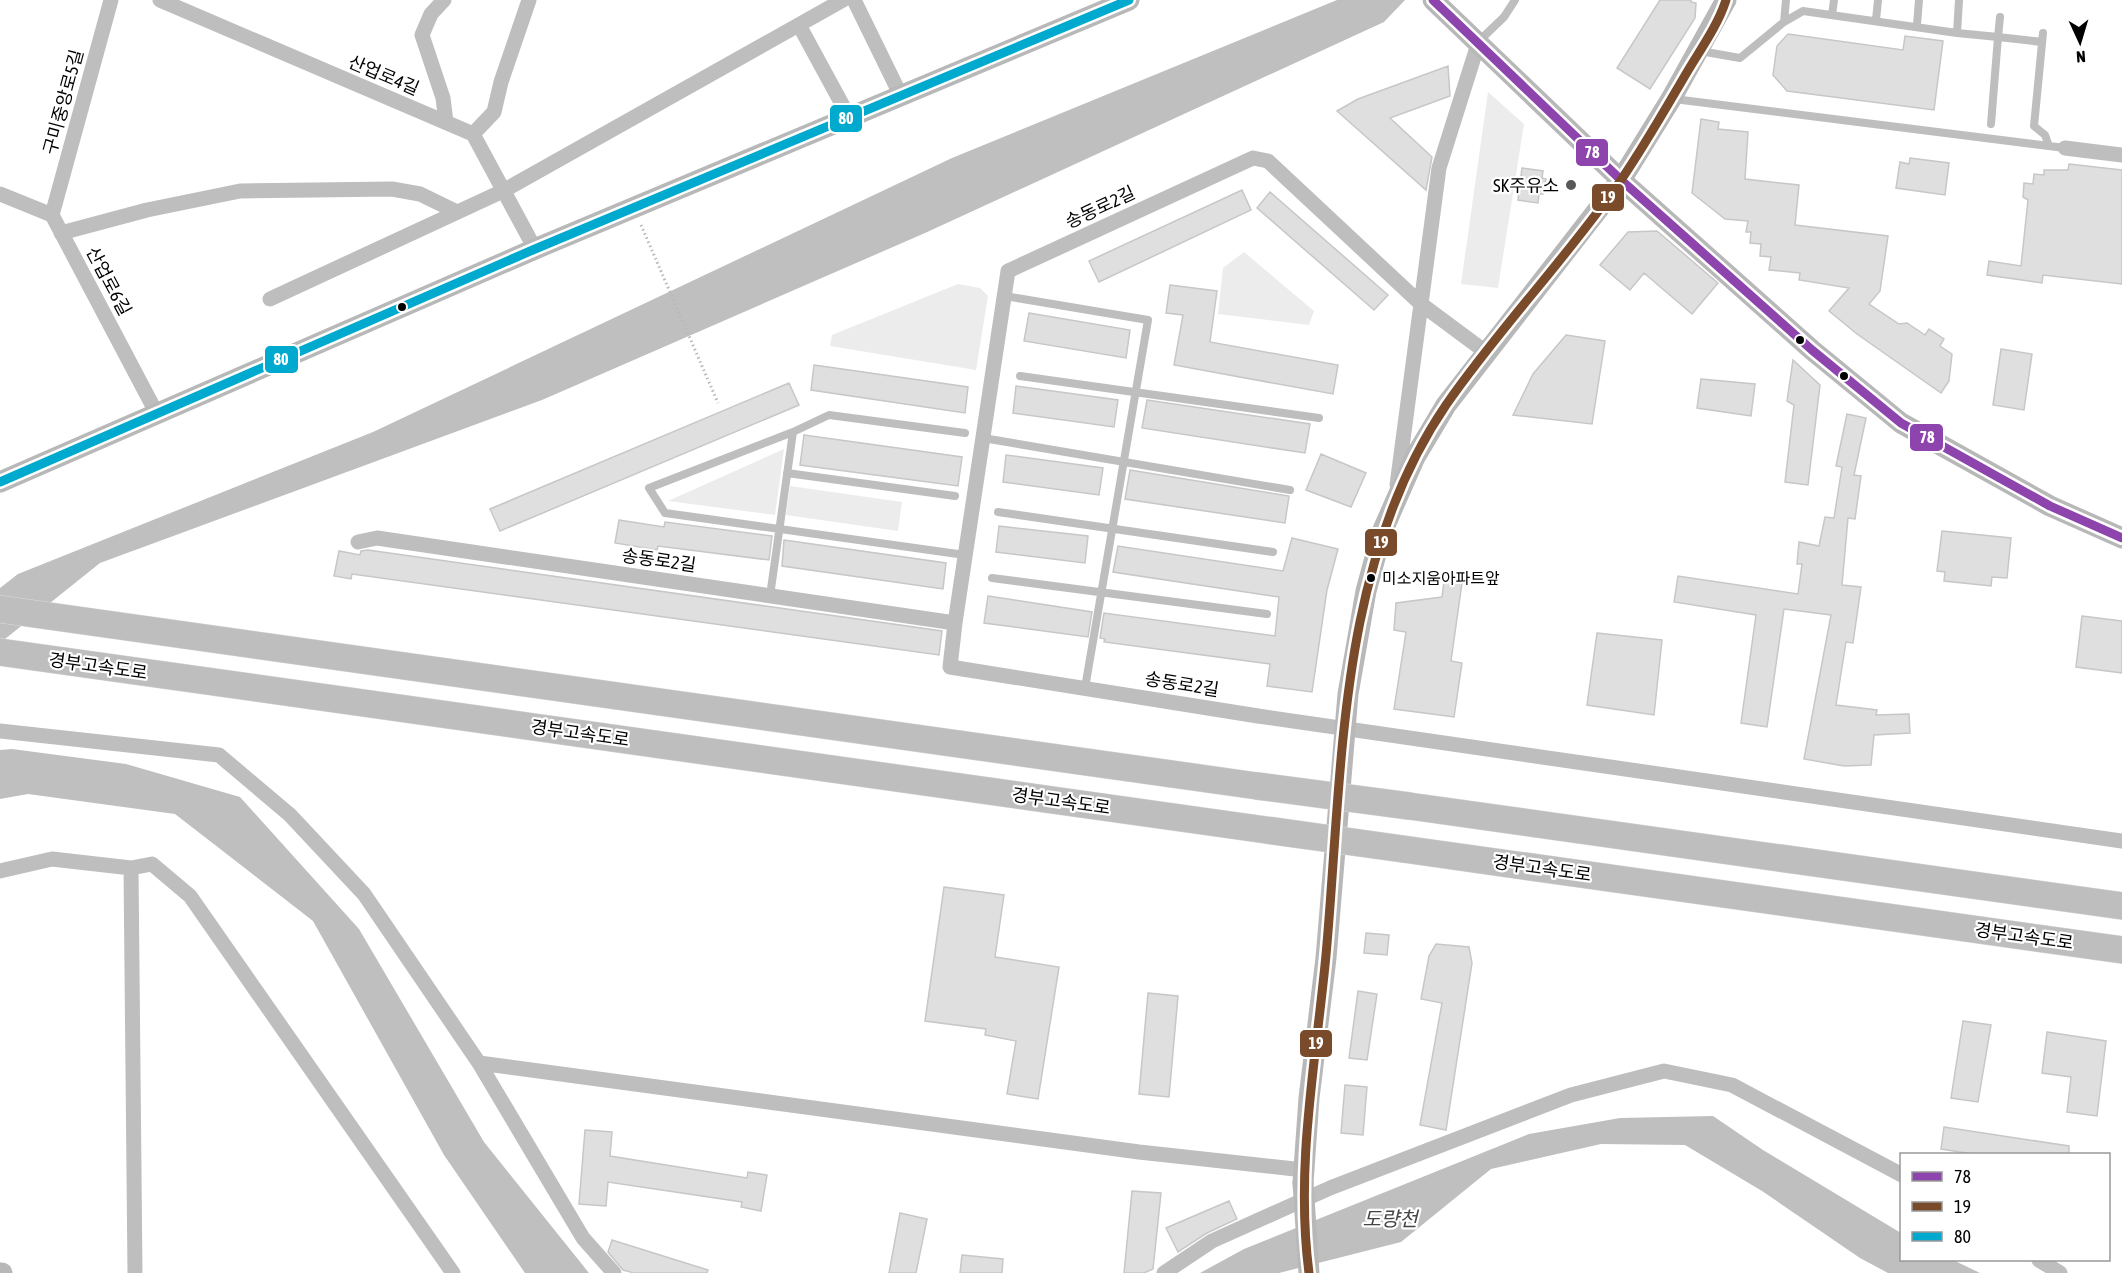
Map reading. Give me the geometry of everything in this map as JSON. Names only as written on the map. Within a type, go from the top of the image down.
[{"type":"highway","points":[[0,609],[2122,906]]},
{"type":"highway","name":"경부고속도로","points":[[0,652],[2122,950]]},
{"type":"street","name":"구미중앙로5길","points":[[52,215],[111,0]]},
{"type":"street","name":"산업로4길","points":[[160,0],[472,134]]},
{"type":"street","points":[[444,0],[429,7],[422,35],[443,98],[446,122]]},
{"type":"street","points":[[529,0],[501,82],[494,112],[472,134],[535,249]]},
{"type":"street","points":[[270,299],[503,190],[843,0]]},
{"type":"street","points":[[854,0],[901,96]]},
{"type":"street","points":[[0,482],[535,249],[1129,0]]},
{"type":"street","points":[[1433,0],[1479,41],[1620,180],[1812,350],[1901,423],[2050,506],[2122,538]]},
{"type":"street","points":[[1309,1273],[1304,1176],[1344,729],[1366,591],[1382,532],[1415,457],[1446,405],[1620,180],[1671,99],[1726,0]]},
{"type":"street","points":[[799,25],[849,117]]},
{"type":"street","points":[[1395,502],[1439,168],[1479,41]]},
{"type":"street","points":[[2065,148],[2122,155]]},
{"type":"street","name":"송동로2길","points":[[1487,353],[1421,304],[1268,161],[1253,158],[1008,271],[950,667],[1344,729],[2122,841]]},
{"type":"street","points":[[62,233],[147,210],[240,191],[392,189],[420,194],[457,212]]},
{"type":"street","points":[[0,194],[52,215]]},
{"type":"street","name":"산업로6길","points":[[52,215],[157,414]]},
{"type":"street","name":"송동로2길","points":[[358,543],[377,538],[956,623]]},
{"type":"street","points":[[0,731],[219,755],[290,814],[364,894],[479,1063],[583,1238],[614,1273]]},
{"type":"street","points":[[0,871],[52,859],[131,868],[152,864],[190,896],[453,1273]]},
{"type":"street","points":[[131,868],[135,1273]]},
{"type":"street","points":[[479,1063],[1304,1176]]},
{"type":"street","points":[[1164,1273],[1212,1241],[1330,1188],[1571,1095],[1664,1071],[1732,1084],[1900,1174]]},
{"type":"street","points":[[2041,1261],[2060,1273]]},
{"type":"lane","points":[[1479,41],[1504,17],[1515,0]]},
{"type":"lane","points":[[1784,22],[1786,0]]},
{"type":"lane","points":[[1832,15],[1834,0]]},
{"type":"lane","points":[[1876,20],[1878,0]]},
{"type":"lane","points":[[1917,25],[1919,0]]},
{"type":"lane","points":[[1957,33],[1959,0]]},
{"type":"lane","points":[[1699,51],[1740,58],[1784,22],[1803,11],[1917,25],[1957,33],[1998,37],[2043,37],[2034,126],[2045,135],[2049,146]]},
{"type":"lane","points":[[1991,124],[2000,17]]},
{"type":"lane","points":[[1671,99],[2065,148]]},
{"type":"lane","points":[[1005,296],[1148,320],[1085,688]]},
{"type":"lane","points":[[1020,376],[1319,418]]},
{"type":"lane","points":[[965,433],[829,415],[793,432],[649,488],[665,513],[966,555]]},
{"type":"lane","points":[[770,596],[793,432]]},
{"type":"lane","points":[[983,438],[1290,490]]},
{"type":"lane","points":[[787,473],[955,496]]},
{"type":"lane","points":[[998,512],[1273,552]]},
{"type":"lane","points":[[993,578],[1267,614]]},
{"type":"path","points":[[634,208],[717,403]]},
{"type":"shaded area","points":[[1488,92],[1524,124],[1498,288],[1461,284]]},
{"type":"shaded area","points":[[1244,252],[1314,311],[1309,325],[1218,314],[1223,268]]},
{"type":"shaded area","points":[[958,284],[980,288],[988,296],[976,370],[830,346],[832,335]]},
{"type":"shaded area","points":[[784,449],[775,515],[668,501]]},
{"type":"shaded area","points":[[790,486],[902,502],[898,531],[786,515]]},
{"type":"water","points":[[1337,0],[1405,0],[1384,22],[925,233],[542,400],[100,563],[0,643],[0,588],[18,574],[373,432],[952,158]]},
{"type":"water","points":[[12,749],[126,764],[240,797],[359,929],[484,1142],[589,1273],[525,1273],[444,1155],[313,921],[175,814],[28,794],[0,799],[0,750]]},
{"type":"water","name":"도량천","points":[[1713,1116],[1763,1150],[1900,1232],[1900,1261],[1955,1261],[1980,1273],[1888,1273],[1860,1258],[1762,1191],[1685,1145],[1601,1144],[1491,1169],[1401,1242],[1279,1273],[1200,1273],[1244,1249],[1529,1134],[1620,1118]]},
{"type":"building","points":[[1660,0],[1691,0],[1696,3],[1695,18],[1650,89],[1617,68]]},
{"type":"building","points":[[1788,34],[1903,50],[1905,36],[1943,41],[1934,110],[1787,91],[1773,75],[1777,46]]},
{"type":"building","points":[[1448,66],[1450,96],[1390,118],[1432,157],[1426,190],[1337,111],[1358,99]]},
{"type":"building","points":[[1701,119],[1719,122],[1718,129],[1748,132],[1745,179],[1799,185],[1795,225],[1888,236],[1880,291],[1869,304],[1899,324],[1907,323],[1925,335],[1929,329],[1944,339],[1940,346],[1952,354],[1949,381],[1941,393],[1857,334],[1829,311],[1849,288],[1799,280],[1800,273],[1769,270],[1771,257],[1760,256],[1761,244],[1750,243],[1751,232],[1746,232],[1748,221],[1725,219],[1692,193]]},
{"type":"building","points":[[1910,158],[1949,163],[1945,195],[1896,188],[1900,162],[1909,164]]},
{"type":"building","points":[[2069,164],[2122,170],[2122,284],[2043,275],[2042,283],[1987,275],[1989,261],[2021,266],[2028,200],[2023,197],[2024,183],[2033,184],[2034,174],[2044,175],[2044,170],[2068,170]]},
{"type":"building","points":[[1522,168],[1543,171],[1542,178],[1546,179],[1543,194],[1539,194],[1538,203],[1518,200]]},
{"type":"building","points":[[1242,190],[1251,210],[1099,282],[1089,261]]},
{"type":"building","points":[[1270,192],[1388,295],[1374,310],[1257,208]]},
{"type":"building","points":[[1657,231],[1718,283],[1692,314],[1644,273],[1630,290],[1600,265],[1628,232]]},
{"type":"building","points":[[1170,285],[1217,291],[1210,342],[1338,365],[1333,394],[1174,365],[1183,315],[1166,313]]},
{"type":"building","points":[[1029,313],[1130,330],[1126,358],[1024,341]]},
{"type":"building","points":[[1566,335],[1605,341],[1592,424],[1513,415],[1533,374]]},
{"type":"building","points":[[2001,349],[2032,354],[2024,410],[1993,405]]},
{"type":"building","points":[[1793,360],[1820,385],[1808,485],[1785,482],[1794,405],[1787,401]]},
{"type":"building","points":[[814,365],[968,387],[965,413],[811,390]]},
{"type":"building","points":[[1701,379],[1755,384],[1751,416],[1697,408]]},
{"type":"building","points":[[789,383],[799,405],[500,531],[490,509]]},
{"type":"building","points":[[1016,386],[1118,400],[1114,427],[1013,413]]},
{"type":"building","points":[[1147,400],[1310,424],[1305,453],[1142,428]]},
{"type":"building","points":[[1847,414],[1866,418],[1854,475],[1861,476],[1855,519],[1848,518],[1842,585],[1861,587],[1853,643],[1846,642],[1836,705],[1877,710],[1876,715],[1909,714],[1910,733],[1874,735],[1871,765],[1844,766],[1804,759],[1831,615],[1784,609],[1767,727],[1741,723],[1756,615],[1674,602],[1678,576],[1798,594],[1802,564],[1797,564],[1799,542],[1819,546],[1825,517],[1834,518],[1842,467],[1836,466]]},
{"type":"building","points":[[804,435],[962,457],[958,486],[800,465]]},
{"type":"building","points":[[1321,454],[1366,473],[1351,507],[1306,490]]},
{"type":"building","points":[[1006,455],[1103,468],[1099,495],[1003,482]]},
{"type":"building","points":[[1130,470],[1289,496],[1285,523],[1125,499]]},
{"type":"building","points":[[619,520],[664,527],[665,522],[772,536],[769,560],[658,546],[657,550],[615,543]]},
{"type":"building","points":[[999,526],[1088,536],[1085,563],[996,552]]},
{"type":"building","points":[[1942,531],[2011,538],[2007,578],[1992,577],[1991,586],[1944,581],[1945,572],[1937,571]]},
{"type":"building","points":[[1292,538],[1338,549],[1327,590],[1312,692],[1267,686],[1270,664],[1104,642],[1105,639],[1100,638],[1104,613],[1275,636],[1279,597],[1113,572],[1118,546],[1283,571]]},
{"type":"building","points":[[784,540],[946,563],[943,589],[782,566]]},
{"type":"building","points":[[368,550],[942,631],[939,655],[352,574],[351,579],[334,576],[339,551],[360,555],[361,551]]},
{"type":"building","points":[[1444,581],[1462,583],[1451,661],[1462,663],[1454,717],[1394,709],[1406,632],[1394,630],[1396,603],[1442,597]]},
{"type":"building","points":[[988,596],[1092,612],[1088,637],[984,623]]},
{"type":"building","points":[[2082,616],[2122,621],[2122,673],[2076,667]]},
{"type":"building","points":[[1597,633],[1662,640],[1654,715],[1587,705]]},
{"type":"building","points":[[944,887],[1004,895],[995,957],[1059,967],[1038,1099],[1007,1094],[1016,1041],[985,1035],[986,1029],[925,1021]]},
{"type":"building","points":[[1366,933],[1389,935],[1387,955],[1364,953]]},
{"type":"building","points":[[1436,944],[1469,947],[1472,963],[1446,1130],[1420,1125],[1442,1003],[1421,999],[1429,956]]},
{"type":"building","points":[[1358,991],[1377,994],[1367,1060],[1349,1058]]},
{"type":"building","points":[[1148,993],[1178,996],[1169,1097],[1139,1094]]},
{"type":"building","points":[[1963,1021],[1991,1025],[1978,1102],[1951,1098]]},
{"type":"building","points":[[2047,1032],[2106,1041],[2097,1116],[2067,1112],[2071,1077],[2042,1073]]},
{"type":"building","points":[[1345,1085],[1367,1087],[1363,1135],[1341,1133]]},
{"type":"building","points":[[1944,1127],[2069,1146],[2069,1153],[1966,1153],[1941,1149]]},
{"type":"building","points":[[585,1130],[612,1132],[610,1156],[747,1178],[748,1172],[767,1175],[761,1211],[741,1207],[742,1202],[608,1182],[606,1206],[579,1204]]},
{"type":"building","points":[[1132,1191],[1161,1193],[1153,1269],[1144,1273],[1124,1273]]},
{"type":"building","points":[[1229,1201],[1237,1219],[1207,1233],[1178,1252],[1166,1228]]},
{"type":"building","points":[[900,1213],[927,1219],[916,1273],[889,1273]]},
{"type":"building","points":[[612,1240],[708,1270],[707,1273],[634,1273],[623,1270],[608,1252]]},
{"type":"building","points":[[962,1255],[1003,1259],[1002,1273],[960,1273]]},
{"type":"transit line","name":"80","points":[[0,482],[535,249],[1129,0]]},
{"type":"transit line","name":"78","points":[[1433,0],[1621,180],[1812,350],[1901,423],[2050,506],[2122,538]]},
{"type":"transit line","name":"19","points":[[1309,1273],[1304,1193],[1308,1114],[1326,955],[1343,741],[1352,670],[1365,600],[1384,532],[1410,467],[1446,405],[1621,180],[1706,41],[1726,0]]},
{"type":"place","name":"SK주유소","points":[[1571,185]]},
{"type":"place","name":"미소지움아파트앞","points":[[1371,578]]}]
